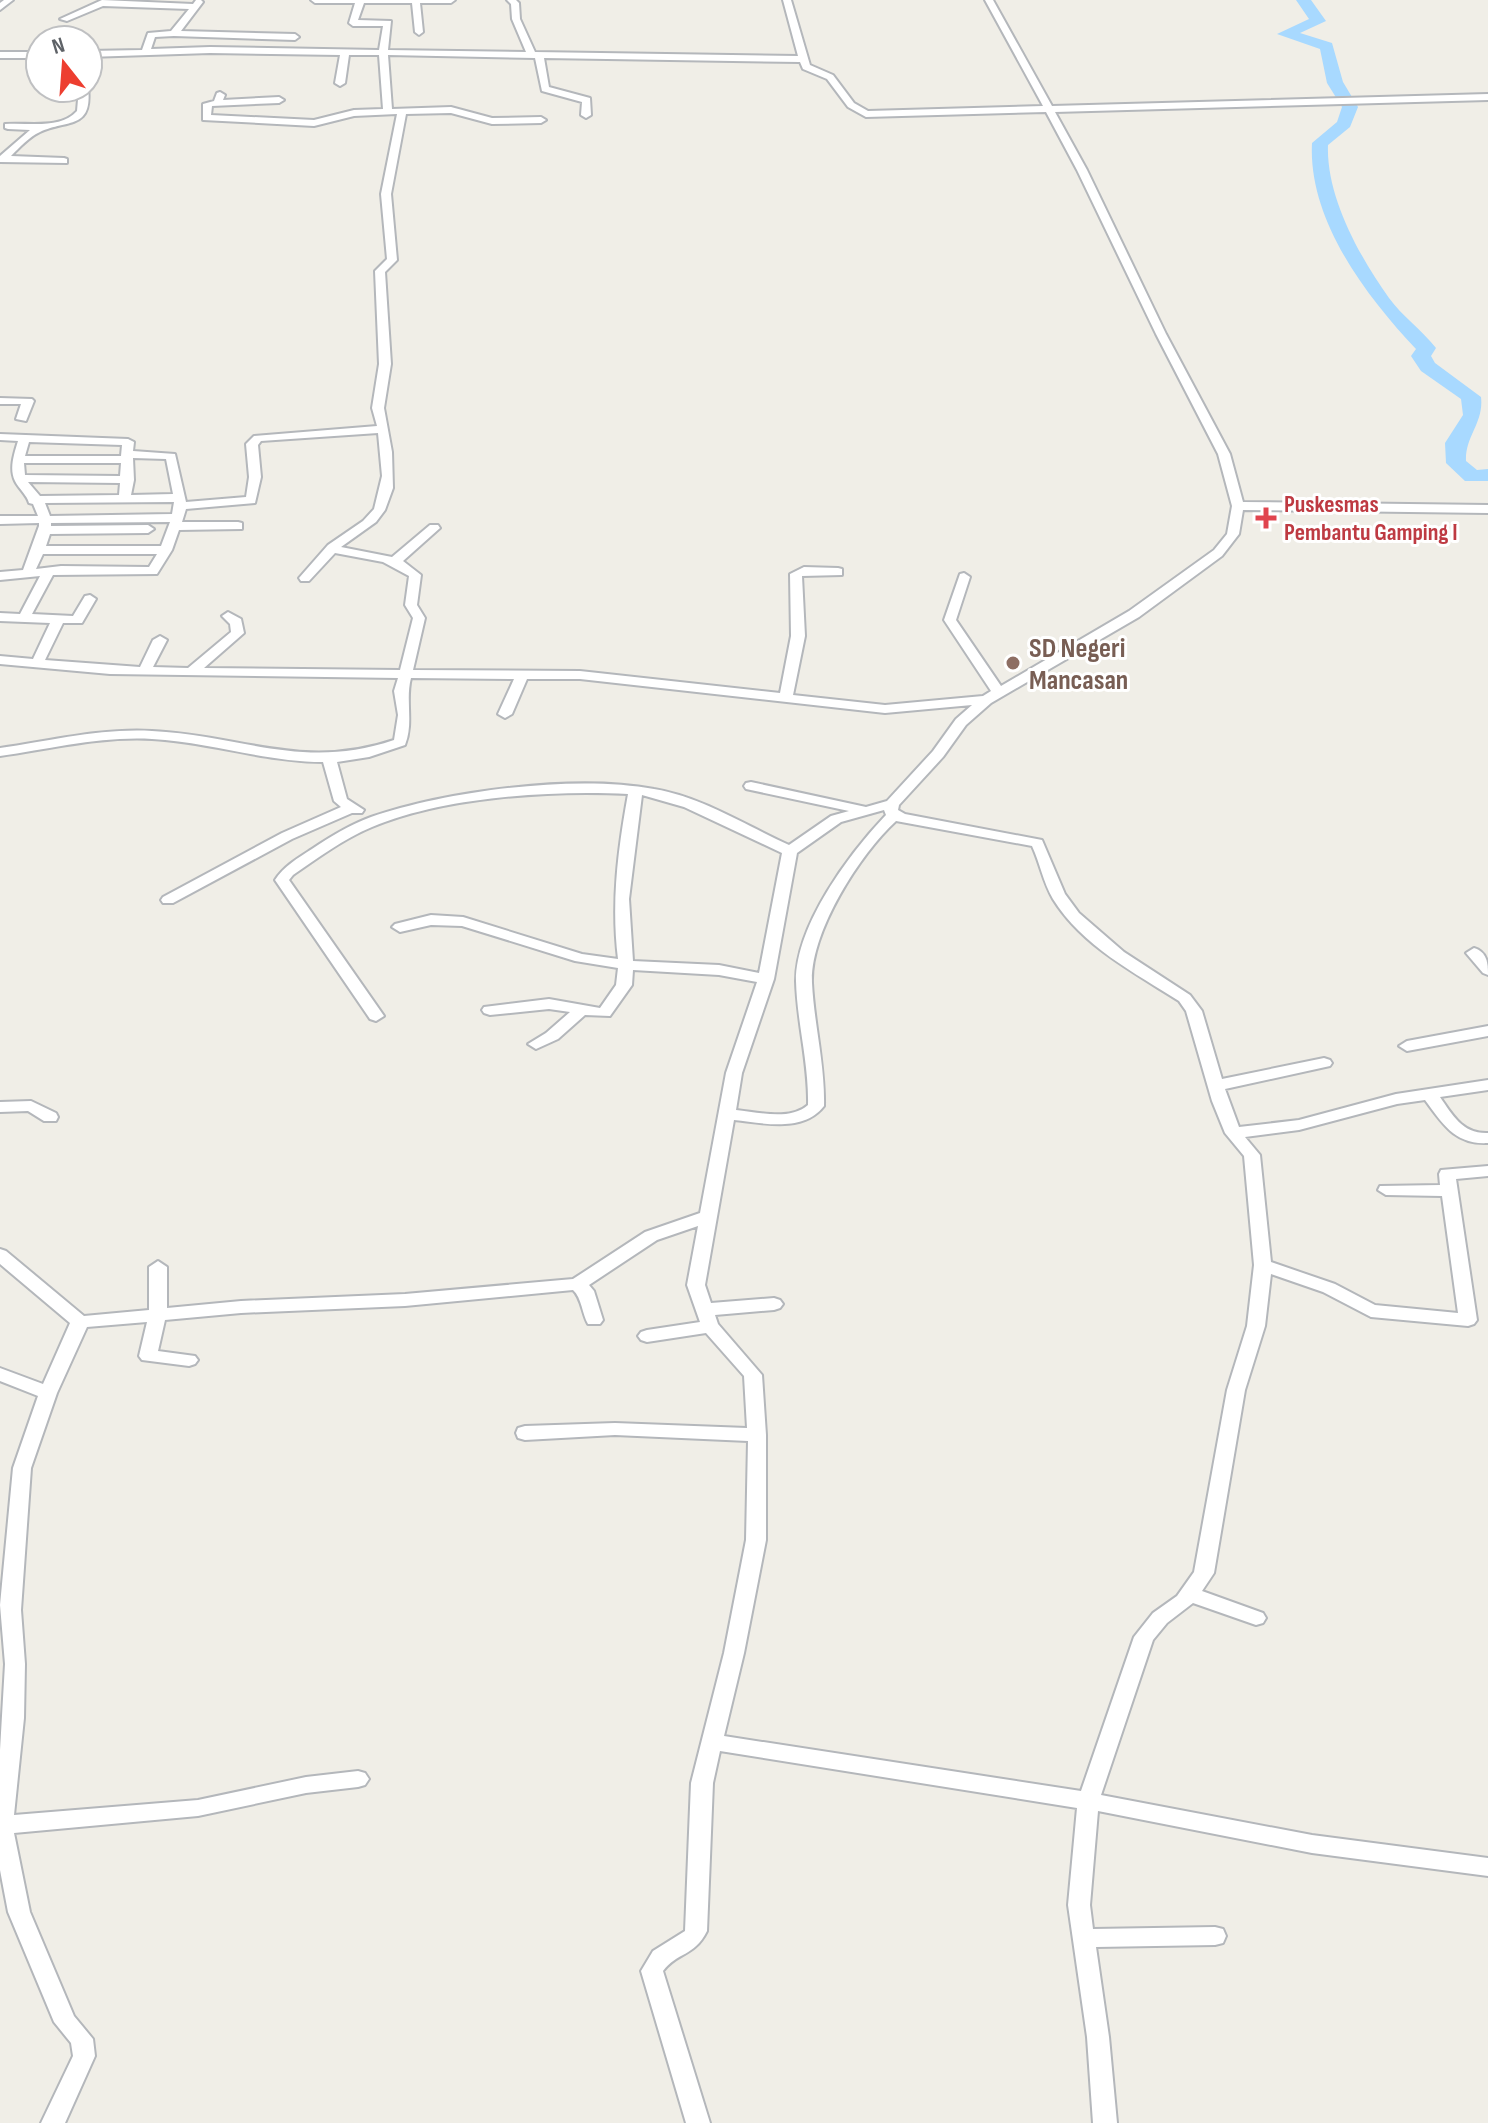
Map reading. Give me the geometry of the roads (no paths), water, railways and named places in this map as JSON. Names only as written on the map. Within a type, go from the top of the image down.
[{"type":"street","points":[[0,7],[9,0]]},
{"type":"street","points":[[315,0],[451,0]]},
{"type":"street","points":[[511,0],[515,3],[516,19],[535,54],[545,89],[584,98],[586,115]]},
{"type":"street","points":[[787,0],[806,67],[830,77],[848,101],[866,114],[1488,97]]},
{"type":"street","points":[[727,1114],[796,1118],[812,1112],[816,1106],[815,1059],[807,1018],[804,974],[829,903],[893,809],[961,722],[992,695],[1134,614],[1218,553],[1233,534],[1238,506],[1224,454],[1050,110],[989,0]]},
{"type":"street","points":[[360,1],[353,23],[388,23]]},
{"type":"street","points":[[388,111],[383,54],[393,1]]},
{"type":"street","points":[[64,19],[99,2],[197,4]]},
{"type":"street","points":[[416,2],[419,32]]},
{"type":"street","points":[[174,33],[197,4]]},
{"type":"street","points":[[145,53],[151,35],[295,37]]},
{"type":"street","points":[[104,54],[310,52],[802,59]]},
{"type":"street","points":[[340,83],[345,53]]},
{"type":"street","points":[[0,55],[24,55]]},
{"type":"street","points":[[239,102],[240,88]]},
{"type":"street","points":[[279,100],[239,102],[219,99],[208,104],[206,118],[314,123],[331,121],[346,114],[451,110],[492,121],[541,120]]},
{"type":"street","points":[[8,126],[63,126],[76,118],[82,104]]},
{"type":"street","points":[[305,578],[332,548],[375,516],[384,499],[388,480],[378,408],[385,364],[380,271],[392,260],[386,194],[402,111]]},
{"type":"street","points":[[1,159],[39,124]]},
{"type":"street","points":[[1,159],[64,161]]},
{"type":"street","points":[[0,401],[28,401],[22,419]]},
{"type":"street","points":[[0,520],[45,524],[177,515],[251,500],[255,477],[252,444],[258,438],[383,429]]},
{"type":"street","points":[[0,437],[124,441],[130,445],[125,498]]},
{"type":"street","points":[[24,439],[18,459],[19,478],[45,524],[28,574]]},
{"type":"street","points":[[0,576],[153,571],[166,550],[177,515],[171,456],[18,459]]},
{"type":"street","points":[[19,478],[128,480]]},
{"type":"street","points":[[33,500],[125,498],[177,515],[238,526]]},
{"type":"street","points":[[1238,506],[1488,509]]},
{"type":"street","points":[[395,561],[434,528]]},
{"type":"street","points":[[0,752],[139,735],[290,757],[329,759],[400,742],[405,715],[400,701],[419,618],[411,605],[415,575],[395,561],[349,555],[332,548]]},
{"type":"street","points":[[36,550],[166,550]]},
{"type":"street","points":[[786,697],[798,636],[796,574],[804,571],[838,572]]},
{"type":"street","points":[[24,618],[48,573]]},
{"type":"street","points":[[964,577],[950,620],[992,695]]},
{"type":"street","points":[[0,617],[80,619],[90,599]]},
{"type":"street","points":[[192,671],[238,633],[236,622],[228,616]]},
{"type":"street","points":[[38,662],[58,620]]},
{"type":"street","points":[[145,670],[160,640]]},
{"type":"street","points":[[0,660],[145,670],[338,676],[523,673],[701,686],[885,709],[992,695]]},
{"type":"street","points":[[505,714],[523,673]]},
{"type":"street","points":[[329,759],[341,801],[376,820]]},
{"type":"street","points":[[751,786],[869,811]]},
{"type":"street","points":[[376,1016],[282,880],[287,872],[376,820],[444,802],[554,792],[636,790],[670,797],[790,851]]},
{"type":"street","points":[[490,1010],[549,1004],[604,1013],[609,1008],[624,985],[626,965],[619,925],[622,864],[636,790]]},
{"type":"street","points":[[168,900],[287,836],[353,807]]},
{"type":"street","points":[[698,2123],[652,1971],[662,1955],[695,1937],[702,1783],[734,1653],[756,1540],[757,1435],[753,1375],[707,1318],[696,1285],[706,1217],[734,1073],[766,979],[790,851],[836,819],[893,809],[1037,843],[1054,887],[1070,912],[1102,941],[1185,998],[1194,1011],[1233,1133],[1252,1155],[1257,1174],[1257,1230],[1263,1265],[1256,1326],[1236,1390],[1204,1573],[1189,1594],[1144,1637],[1088,1801],[1079,1905],[1098,2037],[1105,2123]]},
{"type":"street","points":[[400,927],[431,920],[463,922],[580,958],[626,965],[719,970],[766,979]]},
{"type":"street","points":[[1474,953],[1488,970]]},
{"type":"street","points":[[536,1044],[552,1036],[580,1011]]},
{"type":"street","points":[[1407,1046],[1488,1031]]},
{"type":"street","points":[[1218,1085],[1324,1063]]},
{"type":"street","points":[[1233,1133],[1299,1125],[1429,1094],[1488,1085]]},
{"type":"street","points":[[1429,1094],[1463,1137],[1481,1139]]},
{"type":"street","points":[[0,1107],[31,1106],[50,1117]]},
{"type":"street","points":[[1263,1265],[1329,1288],[1371,1311],[1468,1320],[1447,1174],[1488,1171]]},
{"type":"street","points":[[1386,1190],[1450,1191]]},
{"type":"street","points":[[0,1255],[80,1322],[241,1307],[405,1300],[577,1284],[651,1236],[706,1217]]},
{"type":"street","points":[[158,1267],[158,1314],[148,1356],[189,1360]]},
{"type":"street","points":[[577,1284],[585,1291],[594,1320]]},
{"type":"street","points":[[647,1336],[707,1318],[774,1304]]},
{"type":"street","points":[[53,2123],[84,2056],[85,2047],[80,2036],[65,2022],[19,1912],[2,1825],[14,1712],[15,1639],[6,1611],[22,1468],[48,1393],[80,1322]]},
{"type":"street","points":[[0,1374],[48,1393]]},
{"type":"street","points":[[525,1433],[615,1429],[757,1435]]},
{"type":"street","points":[[1189,1594],[1256,1618]]},
{"type":"street","points":[[712,1742],[1088,1801],[1312,1844],[1488,1867]]},
{"type":"street","points":[[2,1825],[198,1808],[306,1785],[358,1779]]},
{"type":"street","points":[[1084,1938],[1215,1936]]},
{"type":"waterway","points":[[1303,0],[1318,21],[1285,34],[1327,46],[1335,83],[1346,95],[1350,107],[1344,124],[1320,143],[1319,167],[1341,230],[1382,302],[1426,348],[1421,356],[1428,367],[1471,397],[1473,415],[1455,443],[1456,463],[1472,477],[1488,475]]},
{"type":"place","name":"Puskesmas Pembantu Gamping I","points":[[1266,518]]},
{"type":"place","name":"SD Negeri Mancasan","points":[[1013,663]]}]
